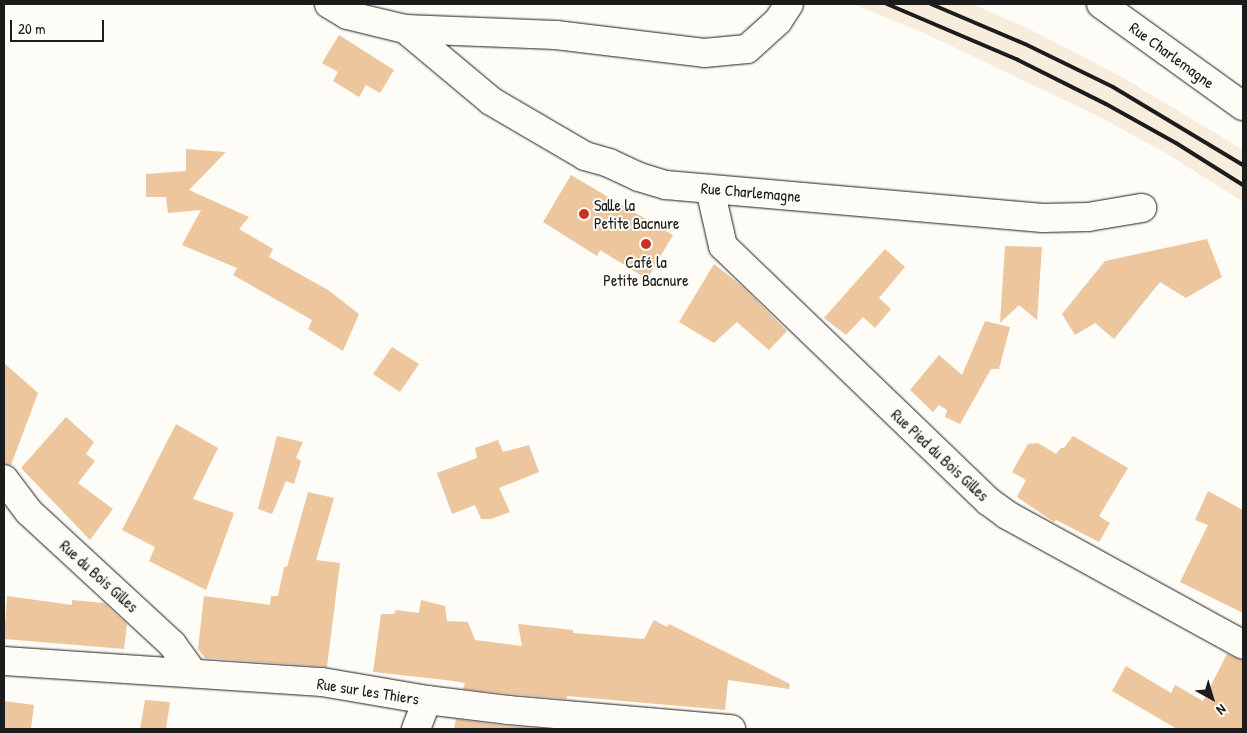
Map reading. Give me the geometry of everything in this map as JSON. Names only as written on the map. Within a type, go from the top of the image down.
[{"type":"street","name":"Rue Charlemagne","points":[[329,4],[347,15],[405,29],[556,35],[704,53],[747,49],[778,21],[789,4]]},
{"type":"street","name":"Rue Charlemagne","points":[[1101,4],[1243,106]]},
{"type":"street","name":"Rue Charlemagne","points":[[405,29],[491,100],[585,156],[609,163],[639,177],[666,185],[1043,218],[1088,217],[1142,208]]},
{"type":"street","name":"Rue Pied du Bois Gilles","points":[[710,189],[722,246],[988,501],[1015,519],[1243,645]]},
{"type":"street","name":"Rue du Bois Gilles","points":[[4,479],[29,512],[172,644],[193,673]]},
{"type":"street","name":"Rue sur les Thiers","points":[[4,661],[322,682],[427,700],[508,710],[731,729]]},
{"type":"street","points":[[416,729],[427,700]]},
{"type":"shaded area","points":[[853,4],[973,4],[1031,30],[1120,76],[1243,150],[1243,202],[1169,155],[1100,117],[924,33]]},
{"type":"building","points":[[339,35],[394,70],[380,93],[366,85],[359,97],[333,81],[338,72],[322,63]]},
{"type":"building","points":[[186,149],[226,152],[189,190],[249,217],[239,229],[273,249],[269,257],[328,290],[359,314],[343,351],[308,329],[312,320],[233,275],[237,268],[182,245],[201,210],[168,213],[166,197],[146,197],[146,174],[186,171]]},
{"type":"building","points":[[571,175],[673,235],[647,279],[600,250],[597,256],[543,222]]},
{"type":"building","points":[[1207,239],[1222,277],[1186,298],[1160,282],[1114,339],[1095,323],[1075,335],[1062,314],[1105,261]]},
{"type":"building","points":[[1005,246],[1042,247],[1037,320],[1019,305],[1000,323]]},
{"type":"building","points":[[885,249],[905,267],[879,298],[891,309],[875,328],[863,317],[846,335],[824,318]]},
{"type":"building","points":[[714,264],[743,287],[787,331],[769,350],[737,322],[714,343],[679,322]]},
{"type":"building","points":[[985,321],[1010,327],[999,369],[991,369],[960,424],[945,417],[947,410],[939,405],[933,412],[910,390],[939,355],[962,375]]},
{"type":"building","points":[[392,347],[419,364],[400,392],[373,374]]},
{"type":"building","points":[[4,363],[38,393],[11,465],[4,464]]},
{"type":"building","points":[[66,417],[94,442],[86,454],[95,461],[78,483],[113,509],[90,540],[21,468]]},
{"type":"building","points":[[176,424],[218,448],[193,499],[234,513],[206,590],[149,561],[155,547],[122,530]]},
{"type":"building","points":[[277,436],[303,442],[296,458],[301,461],[294,484],[286,481],[272,514],[258,509]]},
{"type":"building","points":[[1073,436],[1128,468],[1099,516],[1110,523],[1099,542],[1056,520],[1054,522],[1017,497],[1026,480],[1012,472],[1028,444],[1038,443],[1056,454],[1061,448],[1064,448]]},
{"type":"building","points":[[498,440],[503,452],[529,445],[539,472],[499,488],[510,512],[491,519],[481,519],[475,505],[452,514],[437,473],[477,458],[475,448]]},
{"type":"building","points":[[1208,491],[1243,510],[1243,613],[1180,582],[1208,525],[1195,520]]},
{"type":"building","points":[[308,492],[334,498],[316,560],[340,563],[327,667],[205,658],[198,649],[204,596],[270,605],[271,596],[278,596],[284,567],[287,567]]},
{"type":"building","points":[[7,596],[72,605],[72,600],[104,603],[127,624],[124,649],[4,639]]},
{"type":"building","points":[[421,600],[445,606],[447,621],[468,622],[475,640],[522,646],[518,624],[573,630],[573,633],[644,639],[654,620],[667,627],[669,624],[790,684],[789,689],[728,680],[725,710],[567,696],[567,699],[463,689],[465,683],[373,672],[381,614],[394,614],[396,610],[419,613]]},
{"type":"building","points":[[1227,654],[1243,661],[1243,729],[1177,729],[1112,691],[1126,666],[1171,693],[1175,685],[1203,701]]},
{"type":"building","points":[[145,700],[170,702],[166,729],[140,729]]},
{"type":"building","points":[[4,701],[34,705],[31,729],[4,729]]},
{"type":"building","points":[[456,719],[506,726],[550,729],[454,729]]},
{"type":"railway","points":[[887,4],[1018,60],[1106,104],[1176,143],[1243,185]]},
{"type":"railway","points":[[931,4],[1025,44],[1113,87],[1243,165]]},
{"type":"place","name":"Salle la Petite Bacnure","points":[[584,214]]},
{"type":"place","name":"Café la Petite Bacnure","points":[[646,244]]}]
